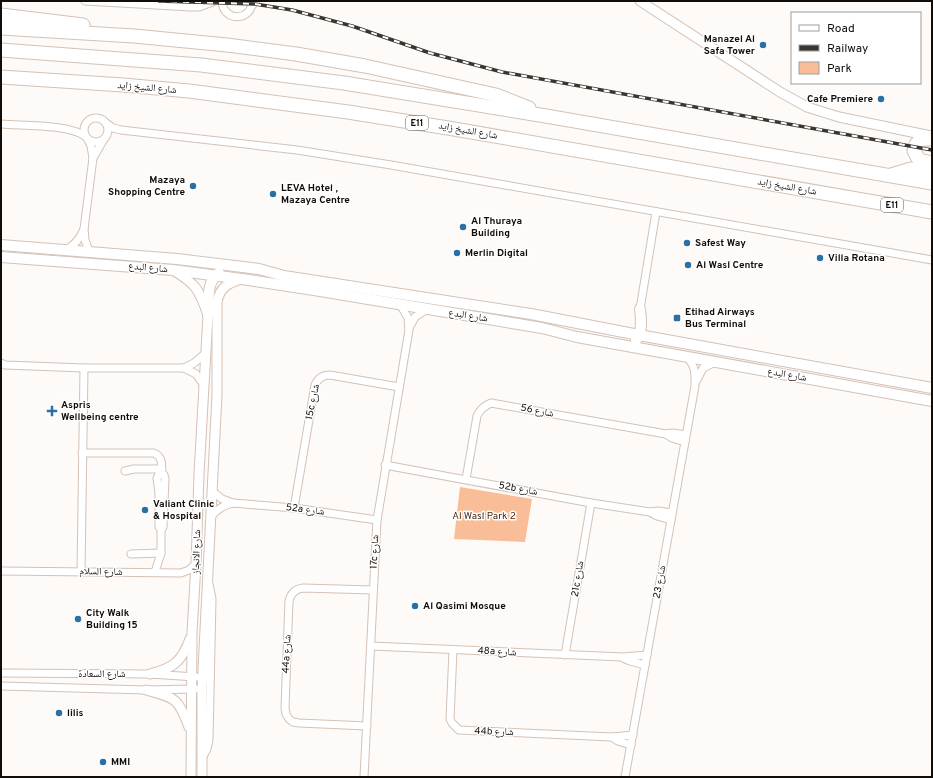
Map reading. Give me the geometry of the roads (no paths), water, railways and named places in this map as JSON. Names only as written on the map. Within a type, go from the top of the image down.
[{"type":"highway","points":[[1,15],[80,25],[134,36]]},
{"type":"highway","points":[[1,28],[134,36],[255,48],[364,66],[496,95],[546,116]]},
{"type":"highway","points":[[1,50],[217,66],[344,83],[546,116],[932,183]]},
{"type":"highway","name":"شارع الشيخ زايد","points":[[1,77],[189,91],[341,111],[454,128],[932,212]]},
{"type":"highway","points":[[932,139],[920,140],[916,144],[914,151],[919,160],[932,163]]},
{"type":"highway","points":[[890,176],[911,169],[932,171]]},
{"type":"main road","name":"شارع البدع","points":[[1,245],[89,251],[259,269],[284,276],[524,313],[932,388]]},
{"type":"main road","name":"شارع البدع","points":[[1,257],[173,270],[242,279],[542,328],[577,336],[932,401]]},
{"type":"main road","points":[[1,266],[16,258]]},
{"type":"main road","points":[[208,315],[210,287],[214,276],[219,272],[229,270],[271,276],[284,276]]},
{"type":"main road","points":[[619,331],[627,329],[634,324],[640,309]]},
{"type":"main road","points":[[577,336],[592,335],[633,341],[639,335],[641,317],[640,309]]},
{"type":"street","points":[[85,1],[199,7],[215,1]]},
{"type":"street","points":[[222,1],[224,10],[227,14],[237,17],[247,13],[253,2]]},
{"type":"street","points":[[640,1],[788,97],[818,111],[839,117],[932,136]]},
{"type":"street","points":[[89,251],[85,240],[84,229],[93,158],[91,146],[86,137],[84,127],[89,119],[98,118],[116,129],[305,151],[932,260]]},
{"type":"street","points":[[857,120],[932,130]]},
{"type":"street","points":[[93,158],[108,130],[106,123]]},
{"type":"street","points":[[1,124],[70,129],[95,142],[115,133],[133,131]]},
{"type":"street","points":[[640,309],[656,212]]},
{"type":"street","points":[[66,250],[73,246],[84,229]]},
{"type":"street","name":"شارع الانجاز","points":[[173,270],[189,280],[195,286],[201,295],[208,315],[192,632],[192,677],[197,689],[202,777]]},
{"type":"street","name":"شارع الانجاز","points":[[191,777],[191,732],[197,689],[202,677],[211,517],[217,395],[217,302],[226,285],[242,279]]},
{"type":"street","name":"17c شارع","points":[[364,777],[377,520],[385,465],[409,330],[408,318],[400,304]]},
{"type":"street","name":"17c شارع","points":[[409,330],[415,317],[427,309]]},
{"type":"street","points":[[2,365],[84,368],[184,368],[194,363],[206,353]]},
{"type":"street","name":"شارع 23","points":[[686,356],[693,364],[695,370],[695,386]]},
{"type":"street","name":"شارع 23","points":[[625,777],[695,386],[699,374],[703,368],[716,362]]},
{"type":"street","points":[[81,572],[84,368]]},
{"type":"street","points":[[184,368],[196,374],[204,385]]},
{"type":"street","name":"15c شارع","points":[[294,508],[317,380],[321,377],[330,375],[399,387]]},
{"type":"street","name":"شارع 56","points":[[466,479],[477,416],[480,410],[491,404],[666,434],[672,438],[685,438]]},
{"type":"street","points":[[82,453],[154,453],[160,457],[162,471],[165,478],[163,527],[161,529],[160,556],[155,572]]},
{"type":"street","name":"52b شارع","points":[[385,465],[591,503],[650,512],[657,516],[672,517]]},
{"type":"street","points":[[125,471],[134,469],[162,471]]},
{"type":"street","name":"52a شارع","points":[[212,491],[222,499],[233,503],[294,508],[377,520]]},
{"type":"street","points":[[211,517],[218,509],[233,503]]},
{"type":"street","name":"21c شارع","points":[[565,655],[591,503]]},
{"type":"street","points":[[131,556],[160,556]]},
{"type":"street","name":"شارع السلام","points":[[2,571],[186,572],[196,564]]},
{"type":"street","name":"شارع الانجاز","points":[[201,760],[209,740],[212,599],[207,581]]},
{"type":"street","name":"44a شارع","points":[[367,726],[293,722],[286,714],[285,708],[286,668],[289,601],[295,590],[303,588],[373,590]]},
{"type":"street","points":[[150,674],[169,669],[180,660],[184,654],[192,632]]},
{"type":"street","name":"48a شارع","points":[[371,646],[623,658],[647,655]]},
{"type":"street","name":"44b شارع","points":[[453,650],[450,719],[459,730],[612,737],[633,735]]},
{"type":"street","name":"48a شارع","points":[[623,658],[630,662],[645,665]]},
{"type":"street","name":"شارع السعادة","points":[[1,673],[150,674],[202,677]]},
{"type":"street","name":"شارع السعادة","points":[[1,686],[146,690],[197,689]]},
{"type":"street","points":[[146,690],[165,695],[177,702],[183,710],[191,732]]},
{"type":"street","name":"44b شارع","points":[[612,737],[618,741],[631,745]]},
{"type":"railway","points":[[159,1],[255,4],[292,10],[352,26],[430,53],[502,72],[932,150]]},
{"type":"place","name":"Manazel Al Safa Tower","points":[[763,45]]},
{"type":"place","name":"Cafe Premiere","points":[[881,99]]},
{"type":"place","name":"Mazaya Shopping Centre","points":[[193,186]]},
{"type":"place","name":"LEVA Hotel , Mazaya Centre","points":[[273,194]]},
{"type":"place","name":"Al Thuraya Building","points":[[463,227]]},
{"type":"place","name":"Safest Way","points":[[687,243]]},
{"type":"place","name":"Merlin Digital","points":[[457,253]]},
{"type":"place","name":"Villa Rotana","points":[[820,258]]},
{"type":"place","name":"Al Wasl Centre","points":[[688,265]]},
{"type":"place","name":"Etihad Airways Bus Terminal","points":[[677,318]]},
{"type":"place","name":"Aspris Wellbeing centre","points":[[52,411]]},
{"type":"place","name":"Valiant Clinic & Hospital","points":[[145,510]]},
{"type":"place","name":"Al Qasimi Mosque","points":[[415,606]]},
{"type":"place","name":"City Walk Building 15","points":[[78,619]]},
{"type":"place","name":"lilis","points":[[59,713]]},
{"type":"place","name":"MMI","points":[[103,762]]},
{"type":"park label","name":"Al Wasl Park 2","points":[[484,516]]}]
